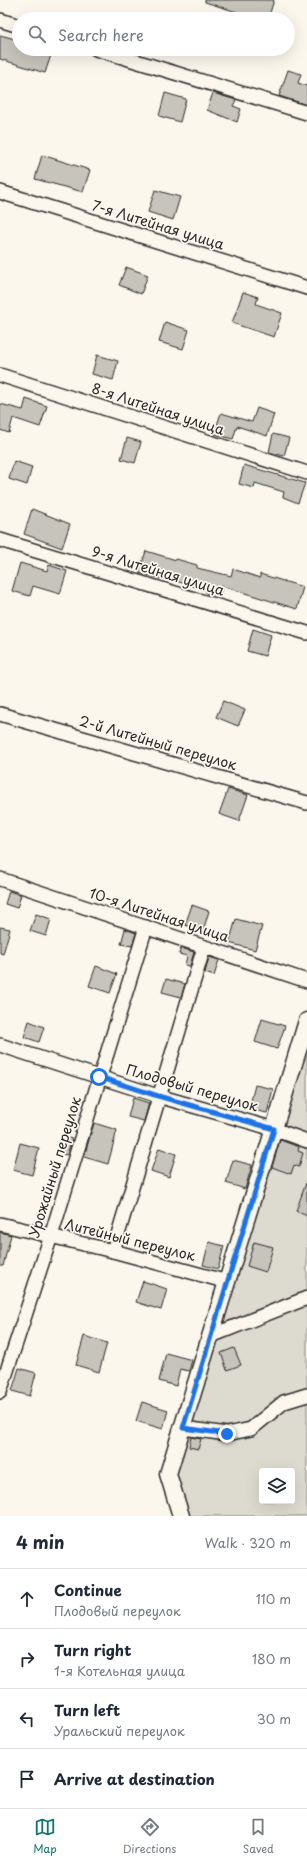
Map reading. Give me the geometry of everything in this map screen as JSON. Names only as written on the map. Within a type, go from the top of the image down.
[{"type":"street","points":[[0,20],[12,24]]},
{"type":"street","points":[[119,56],[307,113]]},
{"type":"street","name":"7-я Литейная улица","points":[[0,192],[307,288]]},
{"type":"street","name":"8-я Литейная улица","points":[[0,375],[307,474]]},
{"type":"street","name":"9-я Литейная улица","points":[[0,540],[307,633]]},
{"type":"street","name":"2-й Литейный переулок","points":[[0,714],[307,803]]},
{"type":"street","name":"10-я Литейная улица","points":[[0,880],[307,981]]},
{"type":"street","name":"Урожайный переулок","points":[[0,1392],[51,1236],[146,927]]},
{"type":"street","points":[[113,1251],[158,1096],[204,947]]},
{"type":"street","points":[[181,1516],[168,1474],[307,1021]]},
{"type":"street","name":"Плодовый переулок","points":[[0,1045],[158,1096],[274,1129],[307,1141]]},
{"type":"street","name":"Литейный переулок","points":[[0,1224],[113,1251],[228,1282]]},
{"type":"street","points":[[211,1336],[307,1298]]},
{"type":"street","points":[[183,1428],[227,1434],[251,1429],[284,1402],[307,1395]]},
{"type":"shaded area","points":[[307,1042],[307,1516],[189,1516],[177,1474]]},
{"type":"building","points":[[205,0],[274,0],[270,12],[237,12],[205,2]]},
{"type":"building","points":[[0,35],[12,38],[12,56],[51,56],[45,73],[0,59]]},
{"type":"building","points":[[288,70],[301,74],[298,83],[307,86],[307,105],[279,96]]},
{"type":"building","points":[[165,93],[186,99],[180,122],[159,116]]},
{"type":"building","points":[[213,93],[236,100],[233,106],[241,109],[237,122],[207,110]]},
{"type":"building","points":[[42,155],[90,170],[83,192],[35,179]]},
{"type":"building","points":[[155,190],[180,197],[173,220],[148,212]]},
{"type":"building","points":[[126,267],[148,275],[141,294],[119,285]]},
{"type":"building","points":[[243,292],[258,297],[256,304],[282,313],[274,337],[232,323]]},
{"type":"building","points":[[165,322],[189,330],[183,349],[159,342]]},
{"type":"building","points":[[97,355],[118,361],[113,380],[92,374]]},
{"type":"building","points":[[26,399],[47,406],[40,427],[13,418],[9,433],[0,430],[0,404],[23,410]]},
{"type":"building","points":[[257,408],[274,414],[267,436],[237,426],[233,439],[214,434],[221,413],[252,422]]},
{"type":"building","points":[[273,434],[289,438],[284,456],[269,452]]},
{"type":"building","points":[[127,438],[141,442],[135,463],[121,459]]},
{"type":"building","points":[[14,461],[32,467],[27,485],[9,479]]},
{"type":"building","points":[[244,465],[305,483],[298,503],[283,497],[284,492],[255,483],[254,488],[239,484]]},
{"type":"building","points":[[32,509],[70,524],[62,548],[24,534]]},
{"type":"building","points":[[146,551],[197,565],[197,568],[231,576],[233,569],[260,578],[260,574],[303,587],[297,609],[222,586],[220,596],[206,593],[206,590],[162,577],[162,579],[139,573]]},
{"type":"building","points":[[20,563],[47,571],[49,565],[67,571],[60,594],[33,586],[30,596],[12,591]]},
{"type":"building","points":[[253,629],[271,635],[265,656],[247,651]]},
{"type":"building","points":[[223,701],[245,710],[238,726],[216,717]]},
{"type":"building","points":[[228,789],[248,795],[239,821],[219,814]]},
{"type":"building","points":[[9,891],[21,895],[17,908],[5,904]]},
{"type":"building","points":[[192,905],[209,911],[203,931],[185,925]]},
{"type":"building","points":[[36,914],[51,919],[46,936],[30,931]]},
{"type":"building","points":[[236,919],[262,926],[255,950],[229,943]]},
{"type":"building","points":[[0,927],[10,929],[3,954],[0,953]]},
{"type":"building","points":[[125,929],[136,933],[132,946],[121,944]]},
{"type":"building","points":[[181,948],[194,952],[190,966],[185,965],[187,956],[179,954]]},
{"type":"building","points":[[209,957],[219,960],[214,976],[205,973]]},
{"type":"building","points":[[96,966],[117,974],[110,993],[89,986]]},
{"type":"building","points":[[166,979],[185,984],[181,997],[162,992]]},
{"type":"building","points":[[262,1019],[285,1026],[277,1049],[255,1042]]},
{"type":"building","points":[[29,1021],[44,1027],[39,1042],[24,1037]]},
{"type":"building","points":[[255,1085],[273,1089],[267,1113],[249,1109]]},
{"type":"building","points":[[133,1098],[149,1103],[144,1121],[128,1117]]},
{"type":"building","points":[[94,1123],[117,1130],[108,1164],[84,1157]]},
{"type":"building","points":[[61,1136],[72,1139],[67,1155],[57,1153]]},
{"type":"building","points":[[280,1140],[299,1147],[298,1151],[303,1153],[299,1167],[294,1165],[291,1174],[272,1167]]},
{"type":"building","points":[[20,1143],[39,1148],[32,1175],[13,1170]]},
{"type":"building","points":[[159,1148],[176,1154],[169,1177],[151,1171]]},
{"type":"building","points":[[233,1160],[252,1165],[245,1189],[226,1183]]},
{"type":"building","points":[[306,1183],[307,1184],[307,1216],[296,1211]]},
{"type":"building","points":[[0,1232],[11,1235],[3,1266],[0,1266]]},
{"type":"building","points":[[209,1242],[224,1246],[218,1269],[203,1265]]},
{"type":"building","points":[[254,1242],[273,1247],[266,1272],[247,1266]]},
{"type":"building","points":[[143,1281],[167,1289],[161,1310],[136,1302]]},
{"type":"building","points":[[84,1336],[107,1343],[99,1372],[76,1365]]},
{"type":"building","points":[[234,1348],[241,1365],[227,1370],[221,1353]]},
{"type":"building","points":[[166,1353],[192,1360],[189,1371],[180,1369],[176,1386],[159,1381]]},
{"type":"building","points":[[19,1368],[36,1373],[30,1396],[12,1391]]},
{"type":"building","points":[[142,1402],[168,1410],[163,1429],[136,1421]]},
{"type":"building","points":[[191,1437],[201,1439],[198,1449],[189,1447]]},
{"type":"route","points":[[99,1077],[158,1096],[274,1129],[183,1428],[227,1434]]}]
